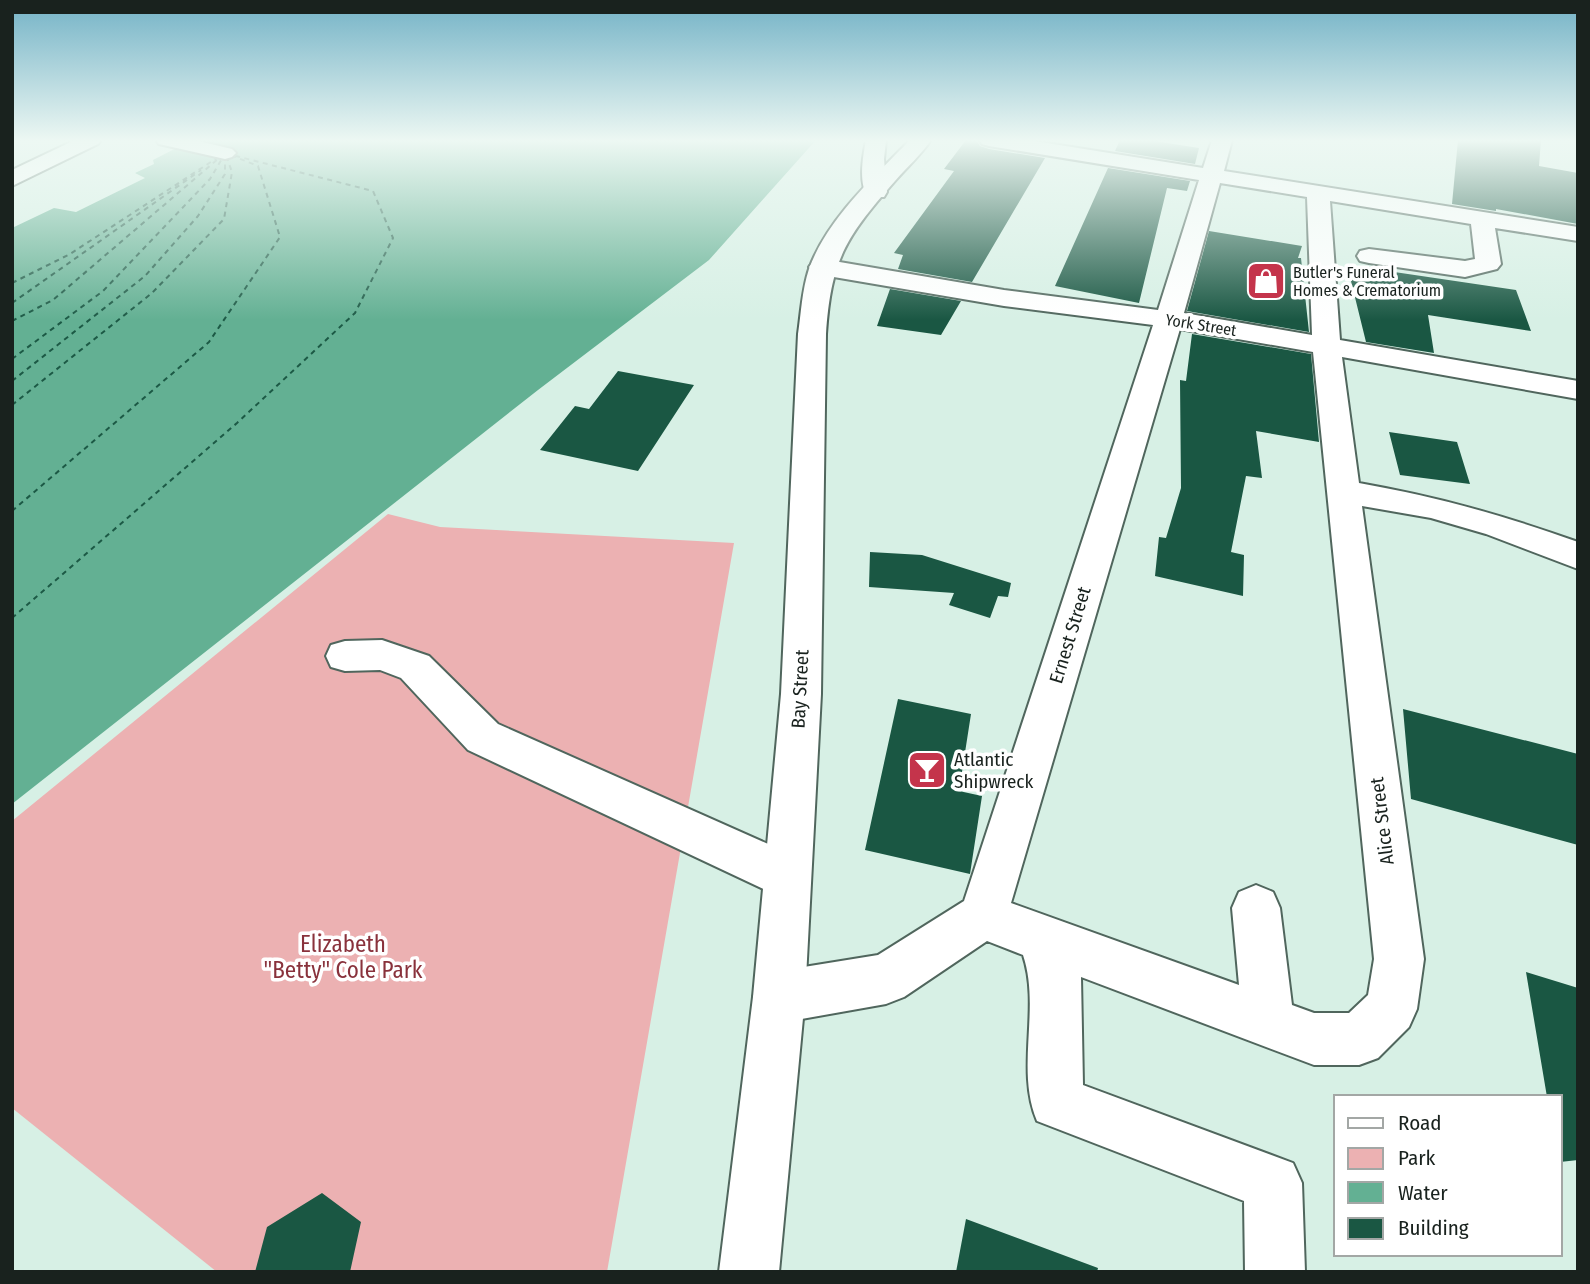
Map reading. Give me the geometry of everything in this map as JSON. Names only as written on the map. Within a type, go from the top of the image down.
[{"type":"main road","name":"Bay Street","points":[[749,1272],[779,997],[802,694],[812,334],[822,267],[841,232],[869,200]]},
{"type":"main road","name":"Ernest Street","points":[[984,916],[1203,200]]},
{"type":"main road","name":"Alice Street","points":[[984,916],[1314,1039],[1359,1039],[1391,1009],[1399,959],[1326,346],[1318,200]]},
{"type":"main road","points":[[1357,200],[1578,233]]},
{"type":"main road","points":[[1369,256],[1465,269],[1488,264],[1482,219]]},
{"type":"main road","name":"York Street","points":[[822,267],[1004,298],[1169,319],[1578,390]]},
{"type":"main road","points":[[1343,491],[1432,507],[1498,526],[1578,556]]},
{"type":"main road","points":[[345,656],[382,655],[415,667],[483,737],[787,877]]},
{"type":"main road","points":[[1256,908],[1268,1022]]},
{"type":"main road","points":[[779,997],[886,978],[984,916]]},
{"type":"main road","points":[[1042,937],[1056,977],[1056,1101],[1273,1183],[1275,1272]]},
{"type":"green space","name":"Elizabeth \"Betty\" Cole Park","points":[[388,514],[440,527],[734,543],[607,1272],[217,1272],[12,1108],[12,821]]},
{"type":"water","points":[[101,200],[763,200],[709,260],[538,390],[12,804],[12,228],[54,208],[76,212]]},
{"type":"building","points":[[933,200],[1020,200],[972,282],[898,269],[903,255],[894,253]]},
{"type":"building","points":[[1094,200],[1164,200],[1139,303],[1055,286]]},
{"type":"building","points":[[1452,200],[1578,200],[1578,224],[1496,209],[1452,204]]},
{"type":"building","points":[[1209,231],[1302,246],[1298,258],[1301,258],[1309,332],[1187,311]]},
{"type":"building","points":[[1347,265],[1516,290],[1531,331],[1428,315],[1434,353],[1366,342]]},
{"type":"building","points":[[890,289],[961,301],[941,335],[877,326]]},
{"type":"building","points":[[1192,334],[1311,354],[1319,442],[1256,431],[1262,478],[1246,476],[1231,552],[1244,555],[1243,596],[1155,576],[1159,537],[1166,538],[1181,488],[1180,380],[1186,381]]},
{"type":"building","points":[[618,371],[694,385],[638,471],[540,450],[575,406],[589,409]]},
{"type":"building","points":[[1389,432],[1457,442],[1470,484],[1400,475]]},
{"type":"building","points":[[870,552],[922,555],[1011,583],[1008,597],[998,596],[990,618],[949,605],[954,593],[869,587]]},
{"type":"building","points":[[898,699],[971,714],[959,791],[982,796],[970,874],[865,850]]},
{"type":"building","points":[[1403,709],[1578,754],[1578,845],[1411,799]]},
{"type":"building","points":[[1526,972],[1578,988],[1578,1160],[1562,1162],[1562,1095],[1547,1095]]},
{"type":"building","points":[[322,1193],[361,1222],[350,1272],[255,1272],[267,1227]]},
{"type":"building","points":[[966,1219],[1098,1268],[1097,1272],[956,1272]]},
{"type":"ferry route","points":[[12,283],[70,254],[153,200]]},
{"type":"ferry route","points":[[12,303],[158,200]]},
{"type":"ferry route","points":[[12,321],[53,300],[170,200]]},
{"type":"ferry route","points":[[12,359],[103,291],[190,200]]},
{"type":"ferry route","points":[[12,381],[145,276],[198,216],[208,200]]},
{"type":"ferry route","points":[[12,405],[152,293],[224,219],[227,200]]},
{"type":"ferry route","points":[[12,511],[209,342],[280,237],[269,200]]},
{"type":"ferry route","points":[[12,618],[237,423],[355,313],[393,238],[377,200]]},
{"type":"place","name":"Butler's Funeral Homes & Crematorium","points":[[1266,281]]},
{"type":"place","name":"Atlantic Shipwreck","points":[[927,770]]}]
